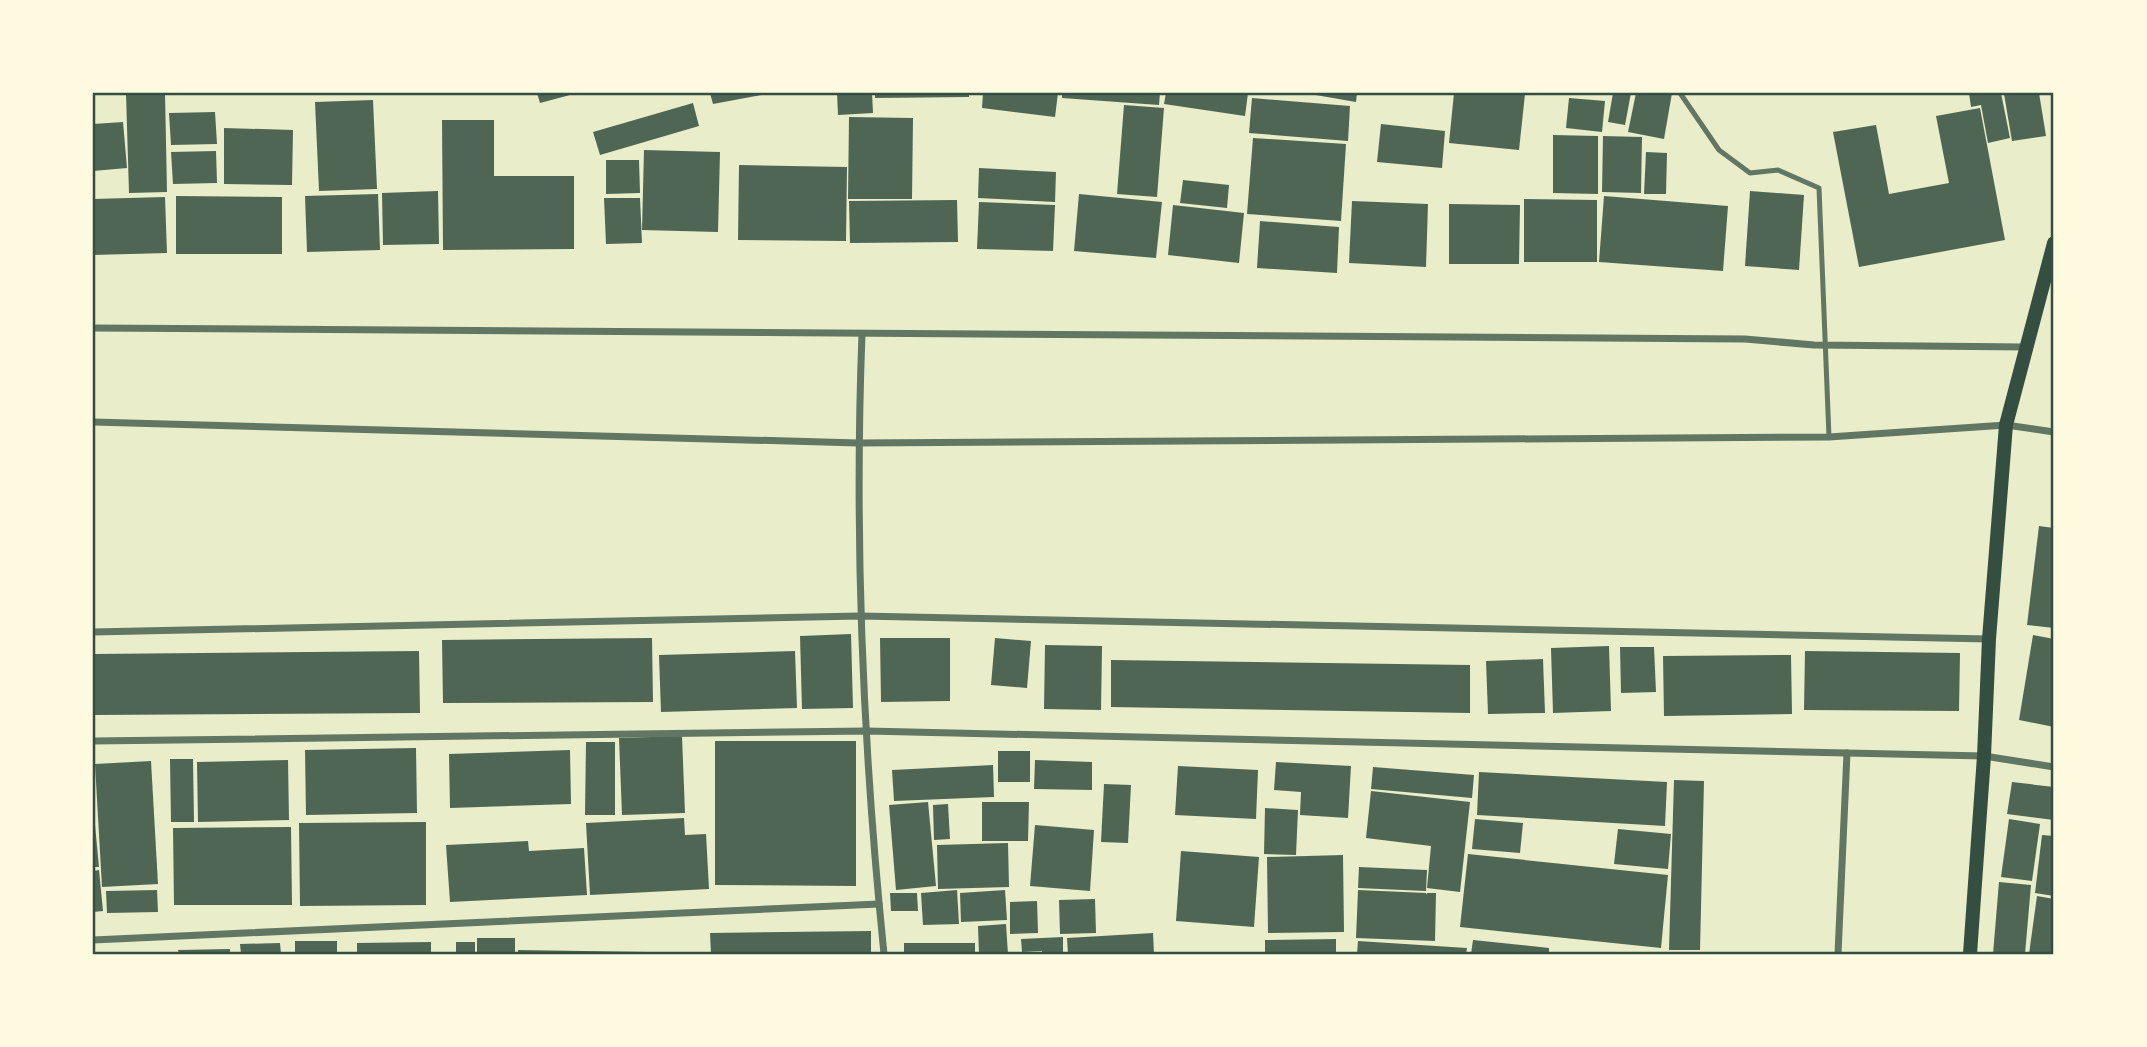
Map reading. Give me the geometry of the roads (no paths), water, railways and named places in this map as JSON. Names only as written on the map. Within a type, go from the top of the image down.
[{"type":"main road","points":[[1970,954],[1989,639],[2006,425],[2054,243]]},
{"type":"street","points":[[93,328],[1745,339],[1827,345],[2025,347]]},
{"type":"street","points":[[862,334],[858,443],[860,616],[884,954]]},
{"type":"street","points":[[93,422],[858,443],[1829,437],[2006,425],[2054,432]]},
{"type":"street","points":[[93,632],[860,616],[1989,639]]},
{"type":"street","points":[[93,741],[867,731],[1984,756],[2054,767]]},
{"type":"street","points":[[1838,954],[1847,753]]},
{"type":"street","points":[[93,940],[879,904]]},
{"type":"lane","points":[[1680,93],[1719,150],[1750,173],[1778,170],[1819,188],[1829,437]]}]
